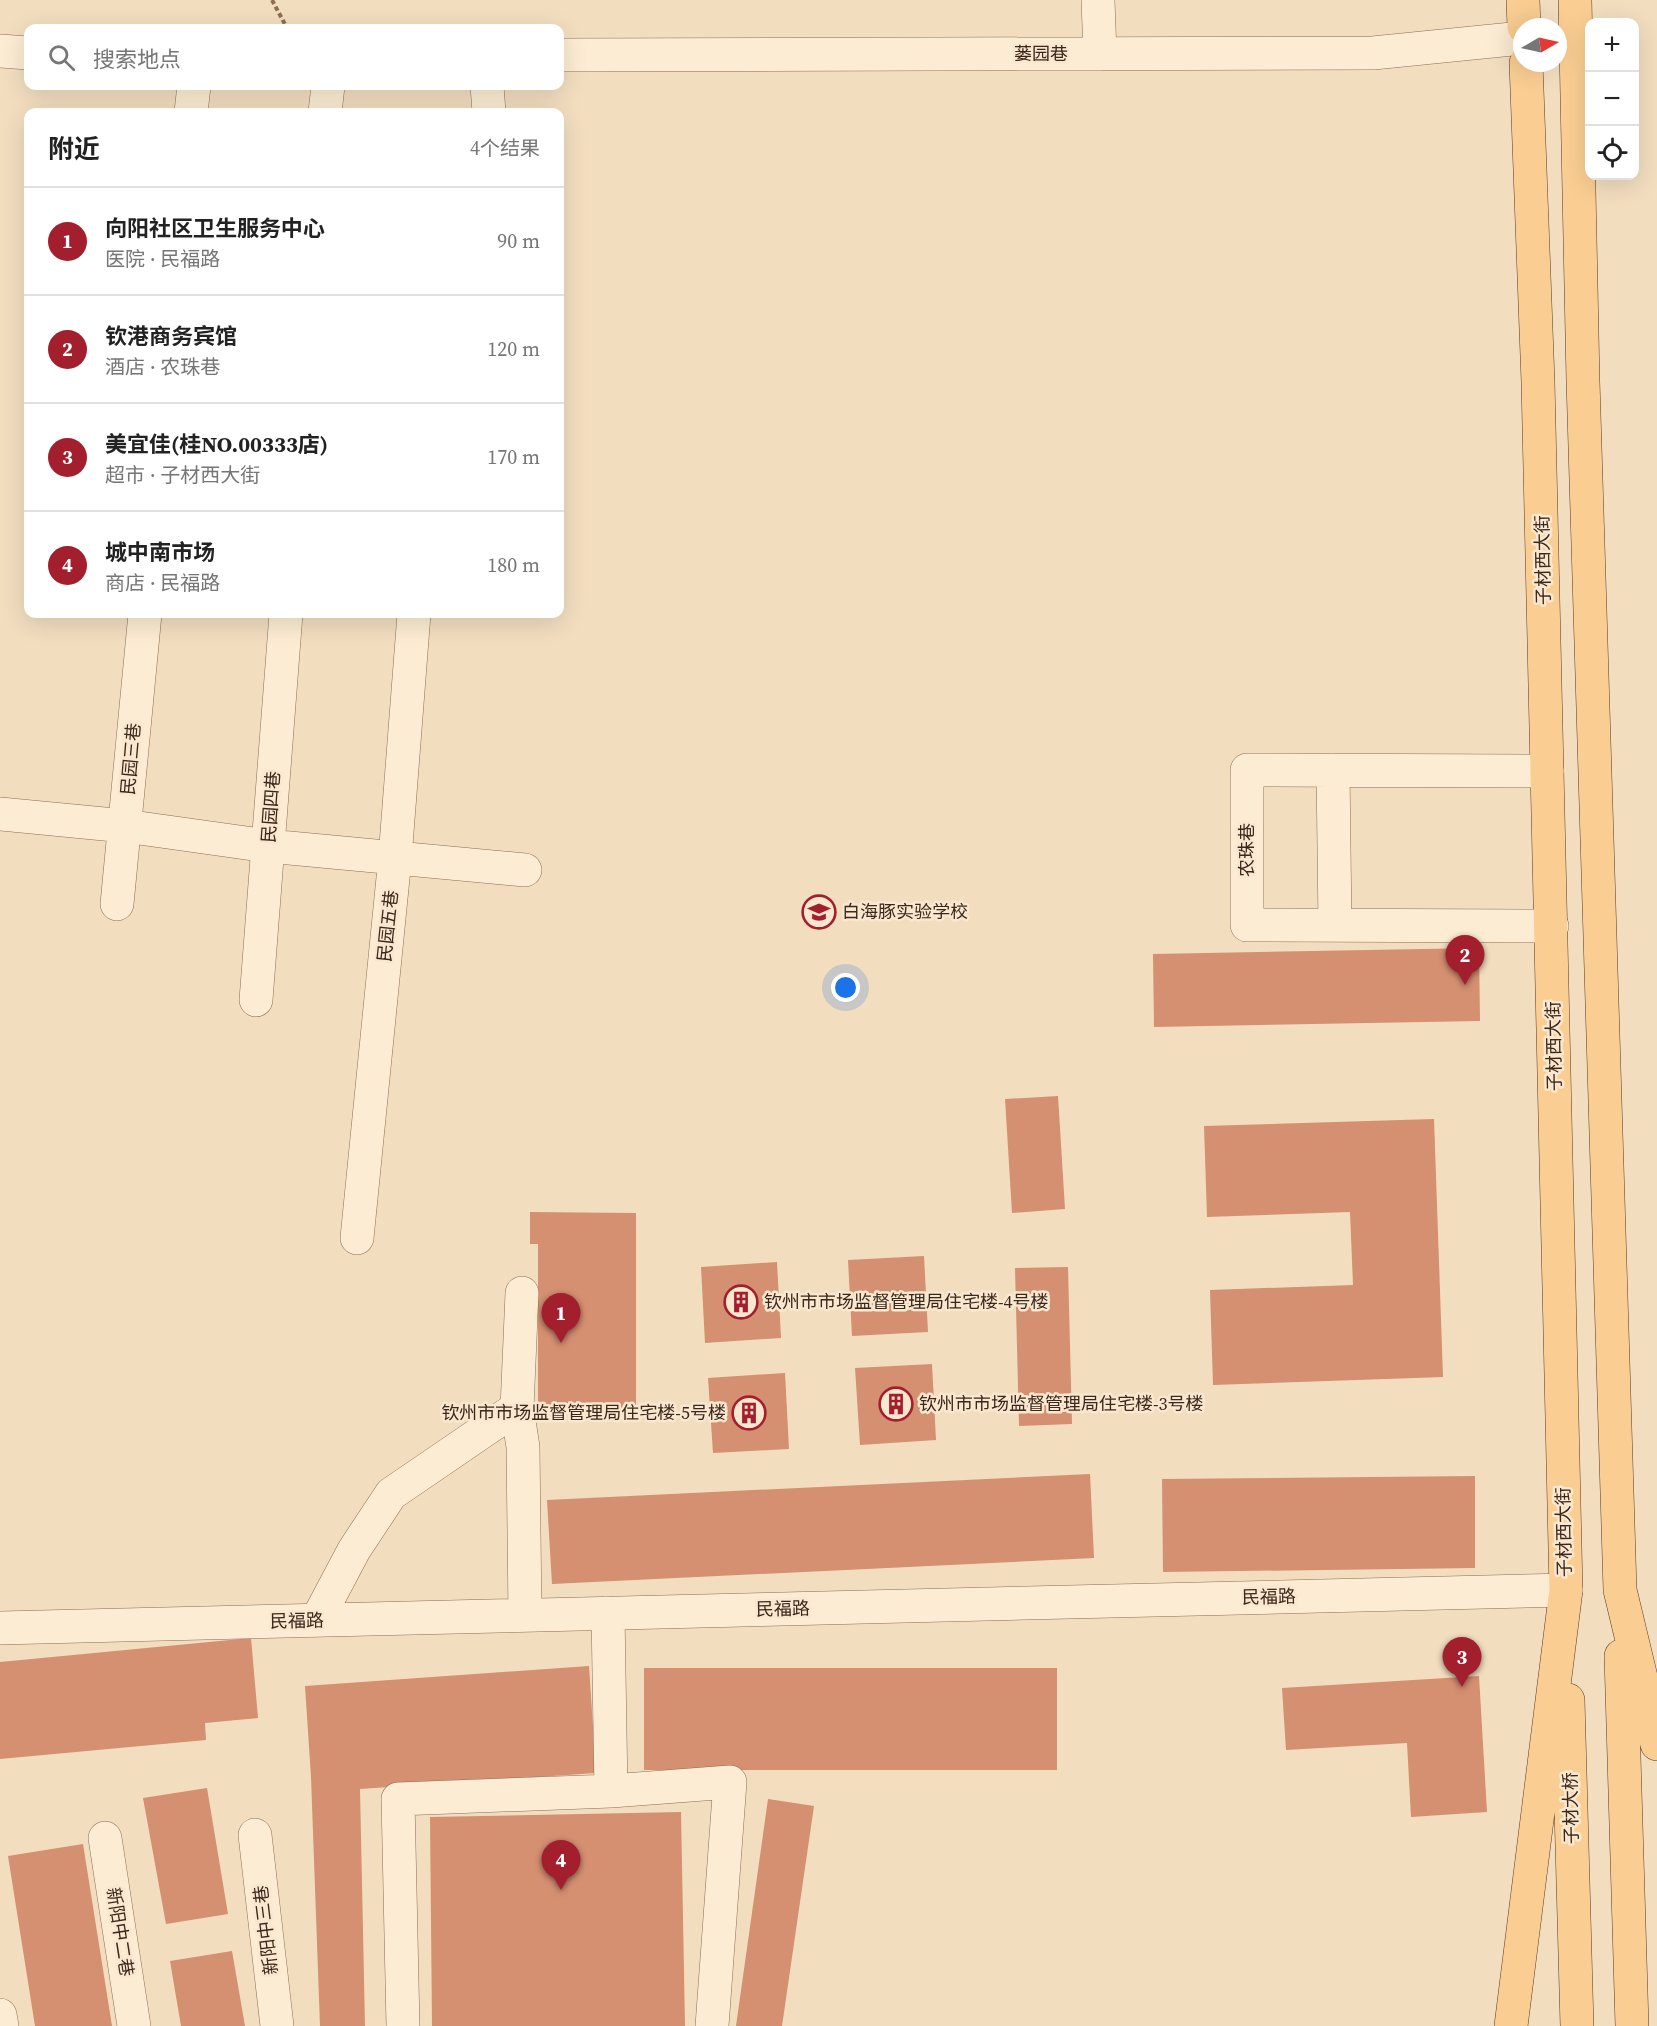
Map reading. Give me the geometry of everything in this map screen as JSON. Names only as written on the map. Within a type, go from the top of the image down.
[{"type":"main road","points":[[1523,0],[1524,18]]},
{"type":"main road","points":[[1575,0],[1584,393],[1632,2026]]},
{"type":"main road","name":"子材西大街","points":[[1510,2026],[1566,1590],[1538,382],[1526,72]]},
{"type":"main road","name":"子材大桥","points":[[1566,1590],[1577,2026]]},
{"type":"main road","points":[[1620,1590],[1657,1744]]},
{"type":"street","points":[[1098,0],[1100,54]]},
{"type":"street","name":"蒌园巷","points":[[564,55],[1372,53],[1513,39]]},
{"type":"street","points":[[0,51],[24,52]]},
{"type":"street","points":[[191,108],[194,90]]},
{"type":"street","points":[[326,108],[328,90]]},
{"type":"street","points":[[487,90],[489,108]]},
{"type":"street","name":"民园三巷","points":[[117,904],[145,618]]},
{"type":"street","name":"民园四巷","points":[[256,1000],[286,618]]},
{"type":"street","name":"民园五巷","points":[[357,1238],[395,858],[414,618]]},
{"type":"street","name":"农珠巷","points":[[1547,771],[1247,770],[1246,925],[1551,926]]},
{"type":"street","points":[[1334,770],[1335,925]]},
{"type":"street","points":[[0,814],[125,826],[268,846],[525,870]]},
{"type":"street","points":[[522,1293],[517,1408],[523,1447],[525,1615]]},
{"type":"street","points":[[316,1620],[354,1550],[391,1494],[517,1408]]},
{"type":"street","name":"民福路","points":[[0,1628],[1566,1590]]},
{"type":"street","points":[[608,1613],[611,1791]]},
{"type":"street","points":[[403,2026],[398,1799],[611,1791],[730,1782],[712,2026]]},
{"type":"street","name":"新阳中三巷","points":[[255,1835],[277,2026]]},
{"type":"street","name":"新阳中二巷","points":[[105,1838],[134,2026]]},
{"type":"street","points":[[0,2015],[2,2026]]},
{"type":"path","points":[[272,0],[285,24]]},
{"type":"building","points":[[1479,948],[1480,1021],[1154,1027],[1153,954]]},
{"type":"building","points":[[1058,1096],[1065,1209],[1012,1213],[1005,1099]]},
{"type":"building","points":[[1434,1119],[1443,1377],[1213,1385],[1210,1290],[1353,1285],[1350,1212],[1207,1217],[1204,1126]]},
{"type":"building","points":[[530,1212],[636,1213],[636,1409],[538,1409],[538,1244],[530,1244]]},
{"type":"building","points":[[924,1256],[928,1332],[852,1336],[848,1260]]},
{"type":"building","name":"钦州市市场监督管理局住宅楼-4号楼","points":[[777,1262],[781,1338],[705,1343],[701,1267]]},
{"type":"building","points":[[1068,1267],[1072,1424],[1019,1426],[1015,1268]]},
{"type":"building","name":"钦州市市场监督管理局住宅楼-3号楼","points":[[932,1364],[936,1440],[860,1445],[855,1368]]},
{"type":"building","name":"钦州市市场监督管理局住宅楼-5号楼","points":[[785,1373],[789,1449],[713,1453],[708,1378]]},
{"type":"building","points":[[1090,1474],[1094,1558],[552,1584],[547,1500]]},
{"type":"building","points":[[1475,1476],[1475,1568],[1163,1572],[1162,1479]]},
{"type":"building","points":[[251,1638],[258,1718],[205,1723],[206,1740],[0,1759],[0,1662]]},
{"type":"building","points":[[589,1666],[596,1773],[360,1789],[365,2026],[320,2026],[311,1777],[305,1686]]},
{"type":"building","points":[[644,1668],[1057,1668],[1057,1770],[644,1770]]},
{"type":"building","points":[[1479,1676],[1487,1812],[1411,1817],[1407,1743],[1286,1750],[1282,1688]]},
{"type":"building","points":[[207,1788],[228,1914],[166,1924],[143,1798]]},
{"type":"building","points":[[768,1799],[814,1806],[782,2026],[736,2026]]},
{"type":"building","points":[[681,1812],[685,2026],[432,2026],[430,1817]]},
{"type":"building","points":[[83,1844],[112,2026],[35,2026],[8,1856]]},
{"type":"building","points":[[232,1951],[245,2026],[181,2026],[170,1961]]},
{"type":"place","name":"白海豚实验学校","points":[[819,912]]},
{"type":"place","name":"钦港商务宾馆","points":[[1465,985]]},
{"type":"place","name":"钦州市市场监督管理局住宅楼-4号楼","points":[[741,1302]]},
{"type":"place","name":"向阳社区卫生服务中心","points":[[561,1343]]},
{"type":"place","name":"钦州市市场监督管理局住宅楼-3号楼","points":[[896,1404]]},
{"type":"place","name":"钦州市市场监督管理局住宅楼-5号楼","points":[[749,1413]]},
{"type":"place","name":"美宜佳(桂NO.00333店)","points":[[1462,1687]]},
{"type":"place","name":"城中南市场","points":[[561,1890]]}]
